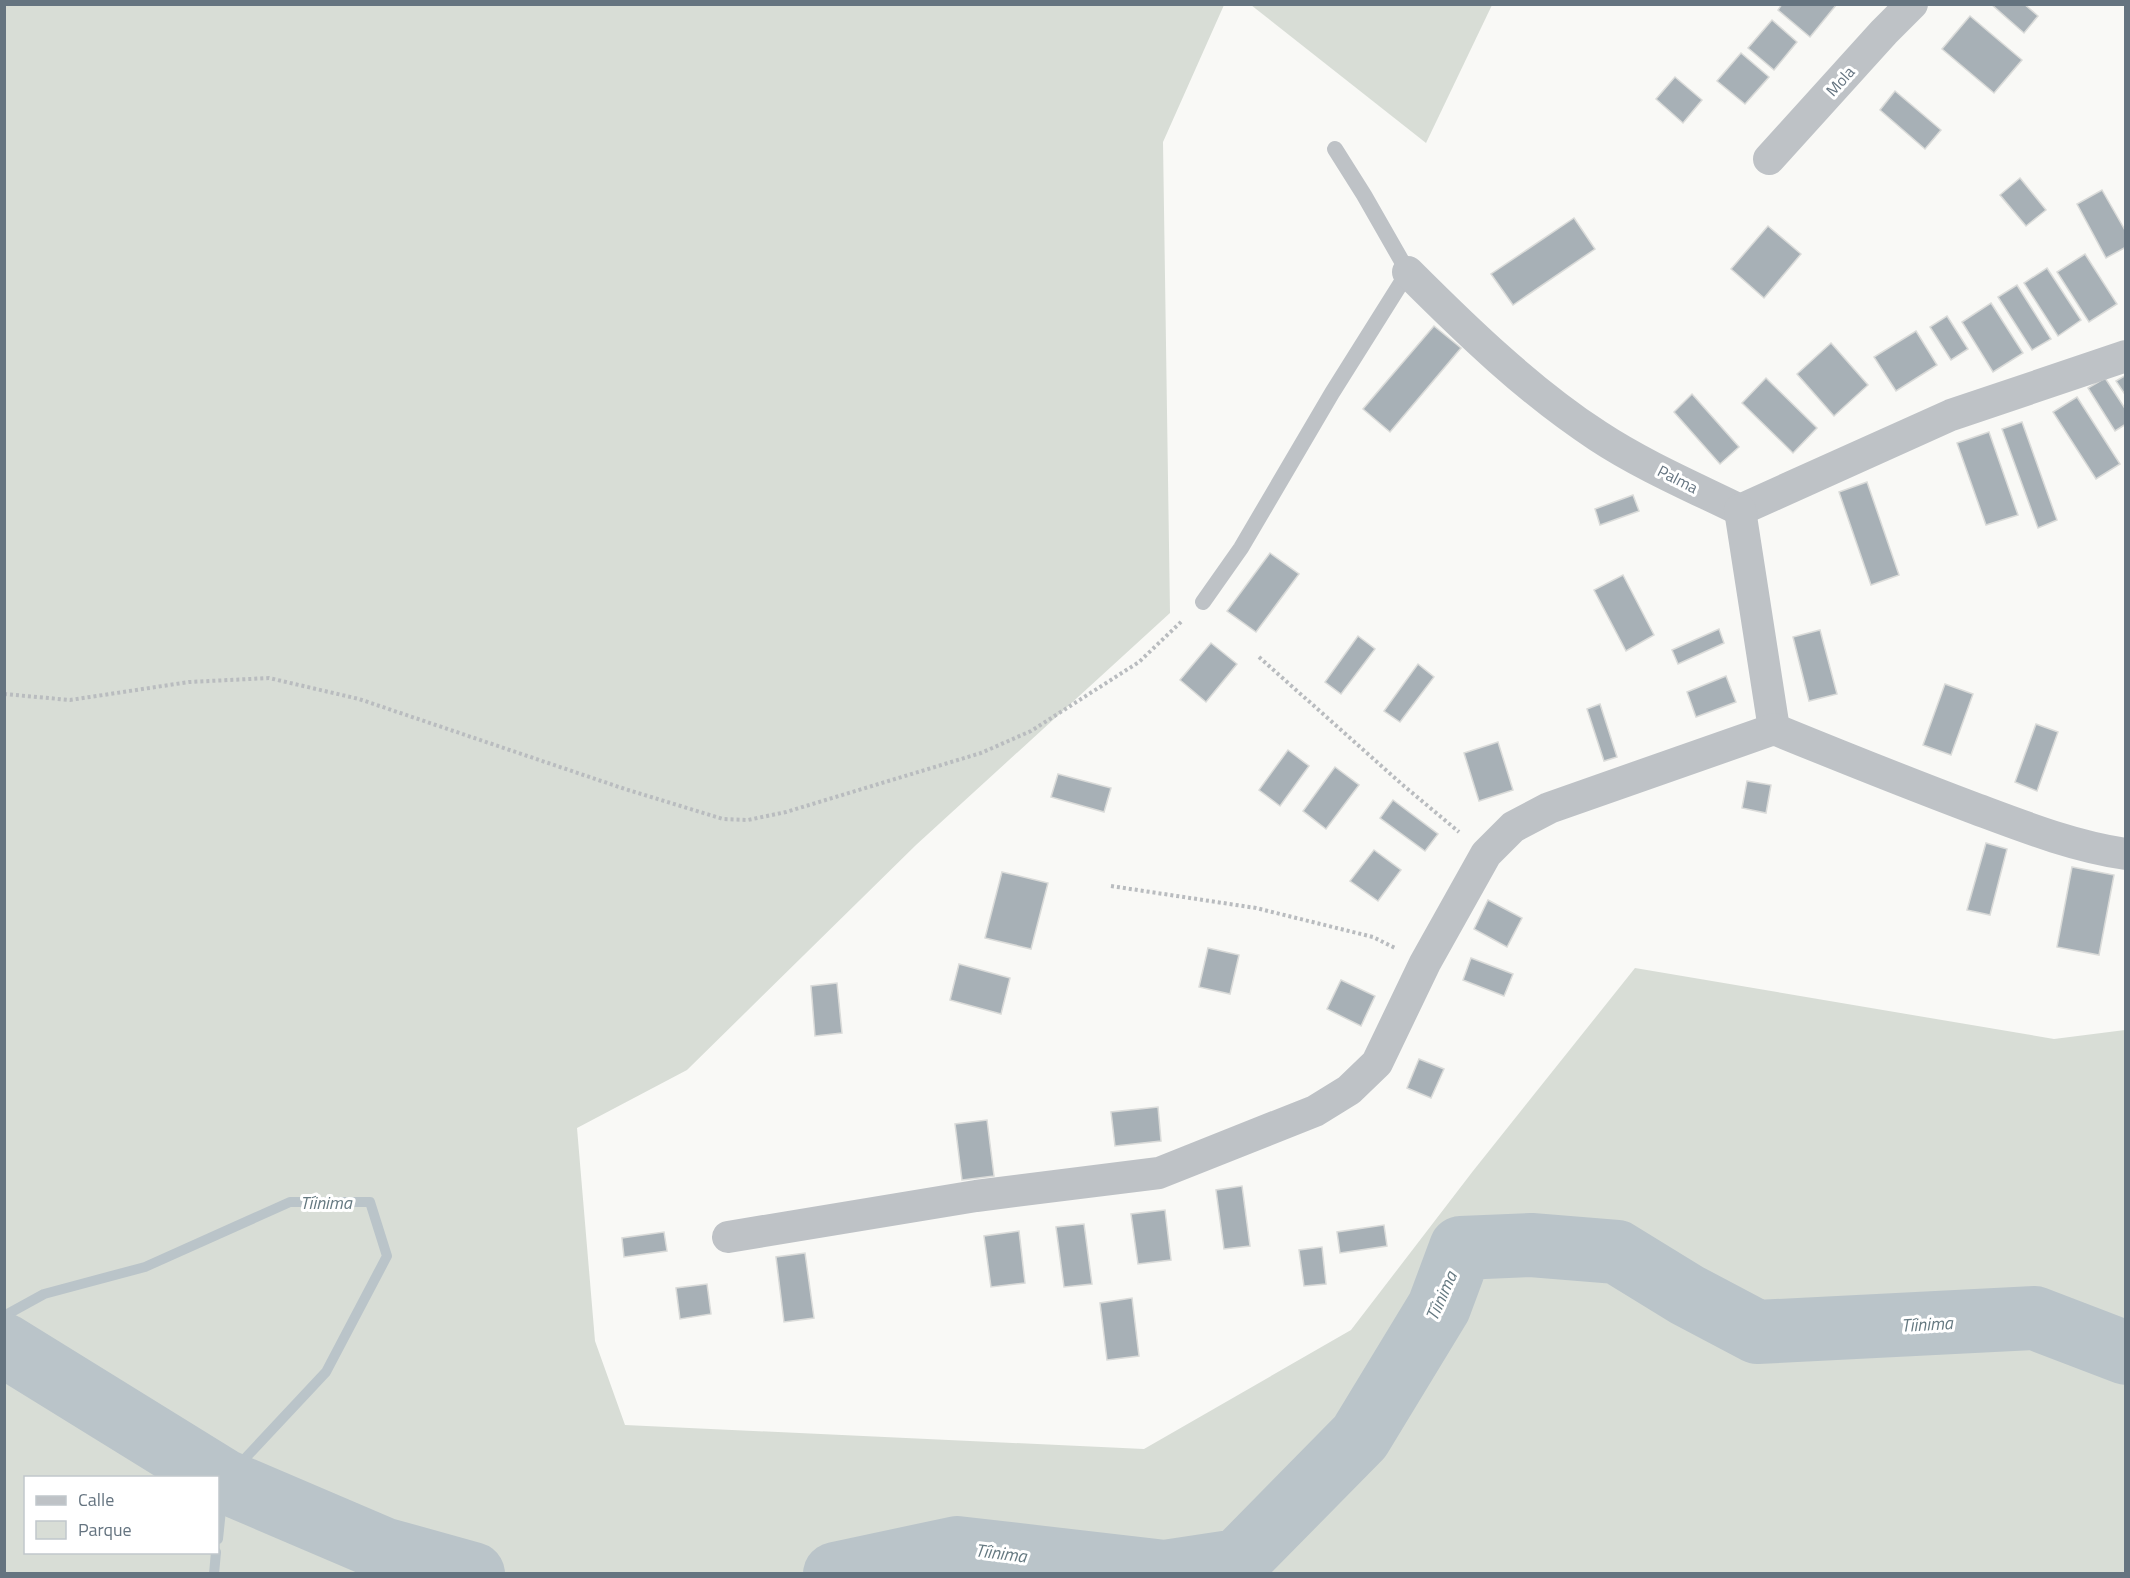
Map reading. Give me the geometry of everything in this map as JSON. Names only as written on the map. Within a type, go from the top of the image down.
[{"type":"street","name":"Mola","points":[[1769,159],[1912,4]]},
{"type":"street","name":"Palma","points":[[1408,273],[1487,348],[1561,411],[1600,438],[1740,510]]},
{"type":"street","points":[[1774,729],[1740,510],[1951,415],[2126,356]]},
{"type":"street","points":[[728,1237],[976,1196],[1160,1173],[1315,1111],[1349,1090],[1377,1063],[1425,963],[1486,854],[1513,827],[1548,808],[1774,729],[1901,781],[2042,834],[2101,850],[2126,854]]},
{"type":"lane","name":"Palma","points":[[1335,149],[1408,273]]},
{"type":"lane","points":[[1203,602],[1241,548],[1332,393],[1408,273]]},
{"type":"path","points":[[4,694],[70,700],[189,682],[268,678],[359,699],[546,763],[723,819],[748,820],[786,812],[981,753],[1031,731],[1139,662],[1203,602]]},
{"type":"path","points":[[1258,657],[1404,786],[1486,854]]},
{"type":"path","points":[[1111,886],[1256,908],[1312,920],[1372,937],[1425,963]]},
{"type":"green space","points":[[5,4],[1224,5],[1163,142],[1170,613],[916,845],[687,1070],[577,1128],[595,1341],[625,1425],[1144,1449],[1351,1330],[1473,1171],[1635,968],[2054,1039],[2125,1030],[2125,1573],[5,1573]]},
{"type":"green space","points":[[1251,5],[1492,5],[1426,143]]},
{"type":"building","points":[[1782,4],[1837,4],[1810,37],[1778,10]]},
{"type":"building","points":[[1991,4],[2024,4],[2038,16],[2024,33]]},
{"type":"building","points":[[1970,16],[2022,60],[1994,93],[1942,49]]},
{"type":"building","points":[[1772,20],[1797,42],[1774,70],[1748,48]]},
{"type":"building","points":[[1741,53],[1769,77],[1745,104],[1717,81]]},
{"type":"building","points":[[1675,77],[1702,100],[1683,123],[1656,99]]},
{"type":"building","points":[[1895,91],[1941,130],[1925,149],[1880,110]]},
{"type":"building","points":[[2020,178],[2046,210],[2026,226],[2000,195]]},
{"type":"building","points":[[2102,190],[2126,232],[2126,247],[2106,258],[2077,204]]},
{"type":"building","points":[[1574,218],[1595,249],[1513,305],[1491,274]]},
{"type":"building","points":[[1768,226],[1801,254],[1764,298],[1731,269]]},
{"type":"building","points":[[2085,254],[2117,304],[2089,322],[2057,272]]},
{"type":"building","points":[[2047,268],[2081,320],[2058,336],[2024,283]]},
{"type":"building","points":[[2017,285],[2051,339],[2032,350],[1998,297]]},
{"type":"building","points":[[1991,303],[2023,353],[1993,372],[1962,322]]},
{"type":"building","points":[[1947,316],[1968,349],[1951,360],[1930,327]]},
{"type":"building","points":[[1434,326],[1461,348],[1390,432],[1363,409]]},
{"type":"building","points":[[1916,331],[1937,365],[1896,391],[1874,357]]},
{"type":"building","points":[[1831,343],[1868,385],[1834,416],[1797,374]]},
{"type":"building","points":[[2126,375],[2126,396],[2116,381]]},
{"type":"building","points":[[1766,378],[1817,428],[1793,453],[1742,403]]},
{"type":"building","points":[[2105,378],[2126,410],[2126,424],[2115,431],[2088,388]]},
{"type":"building","points":[[1692,394],[1739,447],[1720,464],[1674,412]]},
{"type":"building","points":[[2077,397],[2120,464],[2096,479],[2053,412]]},
{"type":"building","points":[[2022,422],[2057,520],[2038,528],[2002,429]]},
{"type":"building","points":[[1989,432],[2018,515],[1986,525],[1957,443]]},
{"type":"building","points":[[1867,482],[1899,575],[1871,585],[1839,492]]},
{"type":"building","points":[[1633,495],[1639,511],[1600,525],[1595,509]]},
{"type":"building","points":[[1270,553],[1299,574],[1256,632],[1227,611]]},
{"type":"building","points":[[1623,575],[1654,635],[1626,651],[1594,590]]},
{"type":"building","points":[[1719,629],[1724,643],[1678,664],[1672,650]]},
{"type":"building","points":[[1820,630],[1837,694],[1809,701],[1793,637]]},
{"type":"building","points":[[1358,636],[1375,649],[1341,694],[1325,682]]},
{"type":"building","points":[[1211,643],[1237,664],[1206,702],[1180,680]]},
{"type":"building","points":[[1418,664],[1434,677],[1400,722],[1384,711]]},
{"type":"building","points":[[1726,676],[1736,702],[1696,717],[1687,692]]},
{"type":"building","points":[[1945,684],[1973,694],[1951,755],[1923,745]]},
{"type":"building","points":[[1600,704],[1617,757],[1604,761],[1587,709]]},
{"type":"building","points":[[2036,724],[2058,732],[2037,791],[2015,782]]},
{"type":"building","points":[[1498,742],[1513,790],[1479,801],[1464,753]]},
{"type":"building","points":[[1288,750],[1309,766],[1280,806],[1259,790]]},
{"type":"building","points":[[1335,767],[1359,785],[1326,829],[1303,811]]},
{"type":"building","points":[[1058,774],[1111,788],[1104,812],[1051,797]]},
{"type":"building","points":[[1747,781],[1771,785],[1766,813],[1742,808]]},
{"type":"building","points":[[1393,800],[1438,834],[1425,851],[1380,818]]},
{"type":"building","points":[[1986,843],[2007,849],[1990,915],[1967,910]]},
{"type":"building","points":[[1374,850],[1401,870],[1378,901],[1350,881]]},
{"type":"building","points":[[2072,867],[2114,875],[2099,955],[2057,947]]},
{"type":"building","points":[[1002,872],[1048,883],[1031,949],[985,938]]},
{"type":"building","points":[[1488,900],[1522,918],[1507,947],[1474,929]]},
{"type":"building","points":[[1208,948],[1239,955],[1230,994],[1199,987]]},
{"type":"building","points":[[1471,958],[1513,974],[1504,996],[1463,980]]},
{"type":"building","points":[[959,964],[1010,978],[1001,1014],[950,1000]]},
{"type":"building","points":[[1341,980],[1375,996],[1361,1026],[1327,1009]]},
{"type":"building","points":[[837,983],[842,1033],[815,1036],[811,986]]},
{"type":"building","points":[[1419,1059],[1444,1069],[1431,1098],[1407,1088]]},
{"type":"building","points":[[1158,1107],[1161,1141],[1115,1146],[1111,1112]]},
{"type":"building","points":[[987,1120],[994,1176],[962,1180],[955,1124]]},
{"type":"building","points":[[1242,1186],[1250,1246],[1224,1249],[1216,1190]]},
{"type":"building","points":[[1165,1210],[1171,1260],[1138,1264],[1131,1214]]},
{"type":"building","points":[[1084,1224],[1092,1284],[1064,1287],[1056,1227]]},
{"type":"building","points":[[1384,1225],[1387,1246],[1340,1253],[1337,1232]]},
{"type":"building","points":[[1019,1231],[1025,1283],[991,1287],[984,1236]]},
{"type":"building","points":[[664,1232],[667,1251],[624,1257],[622,1238]]},
{"type":"building","points":[[1322,1247],[1326,1284],[1304,1286],[1299,1250]]},
{"type":"building","points":[[805,1253],[814,1318],[784,1322],[776,1257]]},
{"type":"building","points":[[707,1284],[711,1314],[680,1319],[676,1288]]},
{"type":"building","points":[[1132,1298],[1139,1356],[1107,1360],[1100,1303]]},
{"type":"waterway","name":"Tíinima","points":[[4,1316],[44,1294],[145,1267],[290,1202],[370,1202],[387,1256],[326,1372],[224,1481],[219,1529]]},
{"type":"waterway","name":"Tíinima","points":[[835,1574],[957,1548],[1165,1572],[1238,1561],[1360,1437],[1439,1307],[1461,1248],[1531,1245],[1617,1252],[1687,1295],[1757,1332],[2035,1318],[2126,1353]]},
{"type":"waterway","name":"Tíinima","points":[[4,1345],[216,1476]]},
{"type":"waterway","name":"Tíinima","points":[[219,1478],[383,1549],[473,1574]]},
{"type":"waterway","name":"Tíinima","points":[[214,1574],[216,1554]]}]
